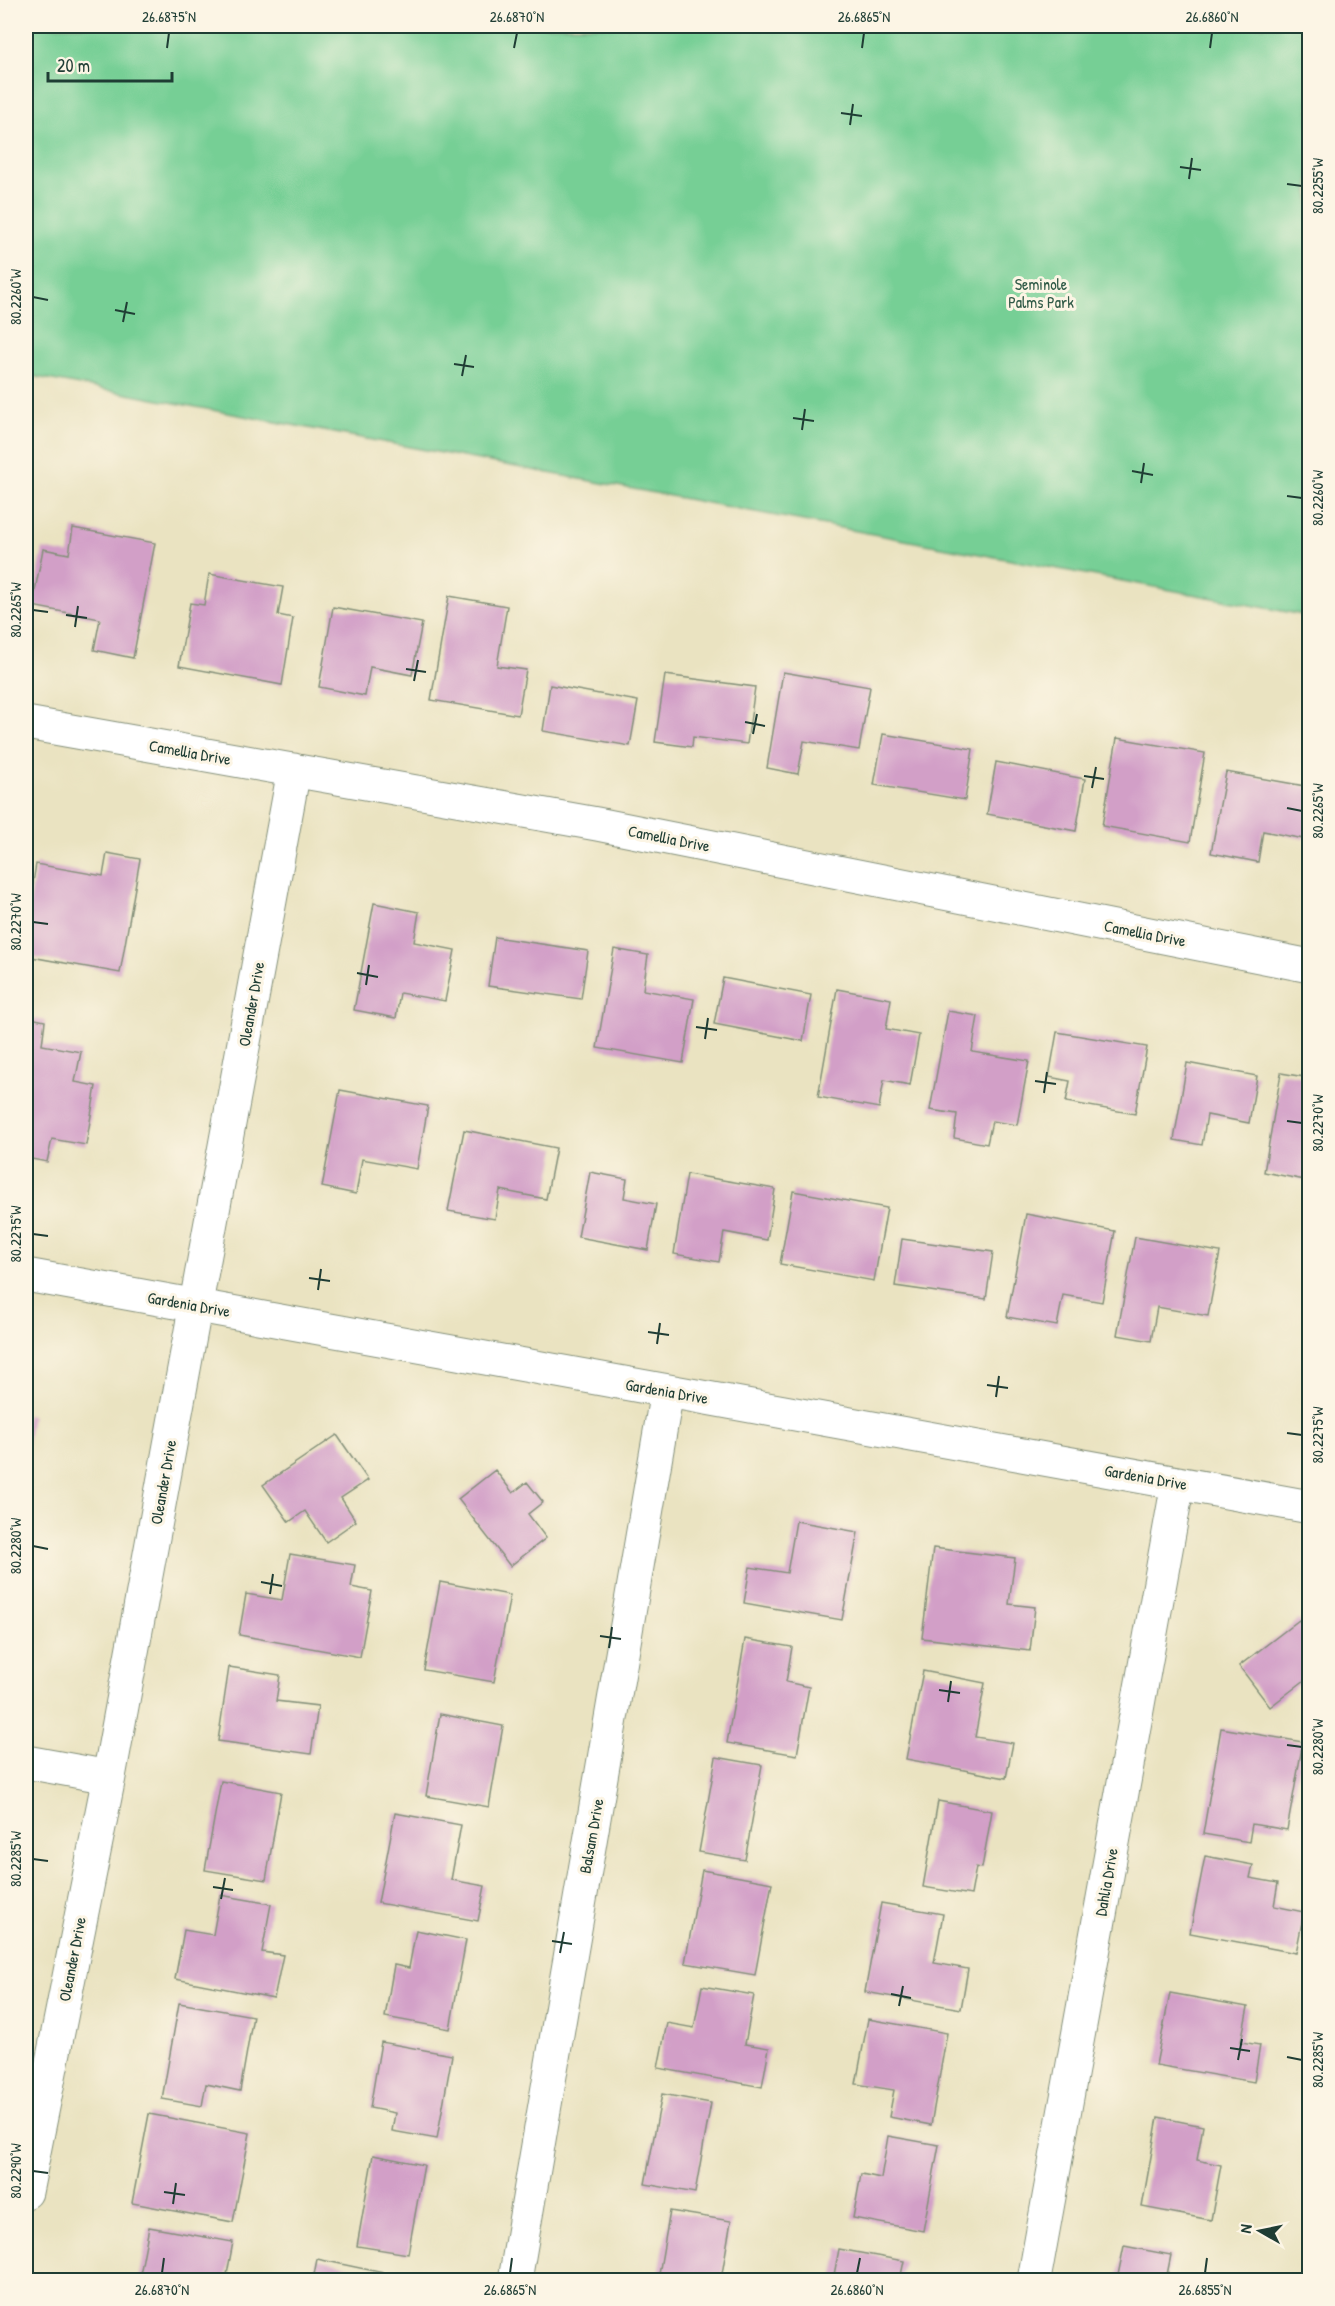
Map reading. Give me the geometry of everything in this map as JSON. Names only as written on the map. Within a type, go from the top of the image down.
[{"type":"street","name":"Camellia Drive","points":[[26,723],[597,824],[1310,966]]},
{"type":"street","name":"Oleander Drive","points":[[26,2192],[109,1777],[294,770]]},
{"type":"street","name":"Gardenia Drive","points":[[26,1275],[1310,1507]]},
{"type":"street","name":"Balsam Drive","points":[[515,2280],[667,1391]]},
{"type":"street","name":"Dahlia Drive","points":[[1035,2280],[1178,1483]]},
{"type":"street","points":[[26,1762],[109,1777]]},
{"type":"green space","name":"Seminole Palms Park","points":[[26,26],[1309,26],[1309,616],[26,375]]},
{"type":"building","points":[[73,528],[155,543],[133,658],[94,650],[100,619],[32,606],[43,549],[69,554]]},
{"type":"building","points":[[209,574],[283,587],[278,615],[293,618],[282,685],[179,666],[190,603],[204,605]]},
{"type":"building","points":[[449,596],[507,606],[497,666],[526,670],[518,715],[431,700]]},
{"type":"building","points":[[333,607],[422,623],[412,675],[370,667],[365,696],[319,687]]},
{"type":"building","points":[[783,672],[870,687],[859,750],[804,741],[798,774],[767,768]]},
{"type":"building","points":[[665,675],[755,687],[747,744],[693,737],[692,747],[655,742]]},
{"type":"building","points":[[550,685],[638,701],[630,746],[543,731]]},
{"type":"building","points":[[883,734],[973,749],[965,800],[874,785]]},
{"type":"building","points":[[1117,738],[1205,753],[1190,842],[1102,826]]},
{"type":"building","points":[[996,762],[1085,779],[1076,831],[987,814]]},
{"type":"building","points":[[1226,772],[1310,787],[1310,809],[1304,839],[1263,831],[1258,862],[1211,853]]},
{"type":"building","points":[[107,853],[140,859],[120,973],[26,956],[26,926],[36,864],[103,876]]},
{"type":"building","points":[[374,903],[419,912],[414,942],[455,950],[445,1001],[400,993],[396,1018],[354,1010]]},
{"type":"building","points":[[495,937],[588,951],[581,999],[488,986]]},
{"type":"building","points":[[614,949],[648,955],[643,990],[694,999],[683,1063],[597,1048]]},
{"type":"building","points":[[723,978],[811,995],[803,1041],[714,1024]]},
{"type":"building","points":[[837,989],[891,999],[886,1029],[919,1035],[910,1085],[884,1080],[879,1108],[818,1097]]},
{"type":"building","points":[[948,1011],[978,1016],[972,1052],[1029,1061],[1017,1125],[992,1121],[987,1144],[954,1138],[957,1114],[930,1110]]},
{"type":"building","points":[[26,1017],[45,1021],[42,1045],[81,1052],[75,1082],[96,1086],[86,1145],[52,1139],[47,1162],[26,1158]]},
{"type":"building","points":[[1057,1032],[1147,1047],[1135,1114],[1066,1102],[1070,1081],[1049,1077]]},
{"type":"building","points":[[1187,1063],[1257,1076],[1249,1123],[1207,1115],[1202,1145],[1174,1140]]},
{"type":"building","points":[[1281,1073],[1310,1078],[1310,1181],[1264,1172]]},
{"type":"building","points":[[340,1090],[428,1106],[417,1169],[362,1159],[356,1194],[322,1187]]},
{"type":"building","points":[[464,1130],[556,1148],[546,1199],[500,1190],[495,1219],[448,1211]]},
{"type":"building","points":[[590,1172],[627,1179],[624,1198],[656,1204],[648,1250],[578,1237]]},
{"type":"building","points":[[687,1174],[775,1189],[767,1240],[724,1232],[719,1262],[674,1254]]},
{"type":"building","points":[[793,1191],[887,1208],[874,1281],[780,1264]]},
{"type":"building","points":[[1026,1214],[1115,1231],[1102,1302],[1063,1295],[1057,1326],[1007,1317]]},
{"type":"building","points":[[1135,1237],[1220,1252],[1208,1316],[1157,1307],[1151,1341],[1117,1335]]},
{"type":"building","points":[[902,1239],[993,1252],[986,1299],[895,1286]]},
{"type":"building","points":[[26,1415],[32,1416],[27,1447],[26,1447]]},
{"type":"building","points":[[337,1435],[368,1480],[341,1498],[356,1521],[326,1542],[305,1511],[289,1522],[263,1485]]},
{"type":"building","points":[[495,1470],[513,1493],[527,1482],[543,1502],[528,1514],[546,1538],[510,1566],[458,1499]]},
{"type":"building","points":[[796,1521],[858,1532],[842,1620],[744,1603],[750,1567],[787,1573]]},
{"type":"building","points":[[933,1548],[1015,1558],[1009,1604],[1035,1607],[1030,1651],[922,1638]]},
{"type":"building","points":[[290,1554],[355,1565],[351,1587],[372,1591],[360,1657],[239,1635],[246,1594],[282,1600]]},
{"type":"building","points":[[440,1582],[510,1595],[494,1682],[424,1670]]},
{"type":"building","points":[[1299,1620],[1310,1634],[1310,1676],[1270,1707],[1239,1666]]},
{"type":"building","points":[[745,1639],[792,1647],[786,1682],[809,1687],[797,1755],[727,1743]]},
{"type":"building","points":[[229,1667],[280,1675],[276,1701],[318,1706],[311,1754],[218,1741]]},
{"type":"building","points":[[923,1671],[985,1683],[975,1737],[1013,1743],[1006,1778],[906,1759]]},
{"type":"building","points":[[440,1714],[503,1726],[489,1807],[426,1796]]},
{"type":"building","points":[[1221,1728],[1303,1742],[1287,1830],[1252,1824],[1249,1842],[1203,1834]]},
{"type":"building","points":[[716,1757],[762,1765],[745,1860],[699,1852]]},
{"type":"building","points":[[221,1781],[281,1792],[266,1880],[205,1870]]},
{"type":"building","points":[[938,1801],[992,1811],[982,1868],[976,1867],[971,1895],[923,1887]]},
{"type":"building","points":[[395,1813],[461,1825],[451,1880],[485,1886],[478,1921],[378,1903]]},
{"type":"building","points":[[1205,1856],[1253,1865],[1250,1878],[1278,1883],[1274,1906],[1304,1912],[1296,1953],[1190,1933]]},
{"type":"building","points":[[702,1870],[772,1883],[755,1975],[685,1963]]},
{"type":"building","points":[[220,1895],[271,1904],[262,1952],[283,1955],[274,1998],[175,1979],[184,1930],[213,1935]]},
{"type":"building","points":[[881,1903],[943,1914],[934,1963],[968,1969],[961,2009],[865,1992]]},
{"type":"building","points":[[416,1930],[466,1940],[450,2029],[385,2017],[394,1965],[409,1968]]},
{"type":"building","points":[[702,1986],[754,1995],[745,2044],[769,2048],[762,2087],[658,2068],[667,2023],[694,2028]]},
{"type":"building","points":[[1170,1993],[1248,2007],[1241,2042],[1260,2045],[1254,2082],[1156,2065]]},
{"type":"building","points":[[179,2003],[253,2016],[240,2091],[206,2084],[202,2106],[162,2099]]},
{"type":"building","points":[[868,2019],[947,2033],[931,2125],[889,2117],[894,2090],[856,2084]]},
{"type":"building","points":[[381,2042],[452,2055],[437,2139],[392,2131],[395,2113],[370,2108]]},
{"type":"building","points":[[662,2094],[711,2103],[695,2193],[645,2184]]},
{"type":"building","points":[[149,2114],[250,2133],[233,2222],[132,2203]]},
{"type":"building","points":[[1158,2117],[1203,2126],[1197,2160],[1221,2165],[1211,2220],[1142,2207]]},
{"type":"building","points":[[888,2136],[939,2145],[923,2231],[853,2218],[861,2174],[881,2178]]},
{"type":"building","points":[[373,2155],[424,2165],[408,2254],[357,2246]]},
{"type":"building","points":[[670,2211],[731,2221],[721,2280],[658,2280]]},
{"type":"building","points":[[149,2227],[233,2242],[226,2280],[139,2280]]},
{"type":"building","points":[[1124,2246],[1171,2255],[1166,2280],[1117,2280]]},
{"type":"building","points":[[839,2249],[904,2261],[900,2280],[833,2280]]},
{"type":"building","points":[[317,2259],[384,2273],[382,2280],[313,2280]]}]
